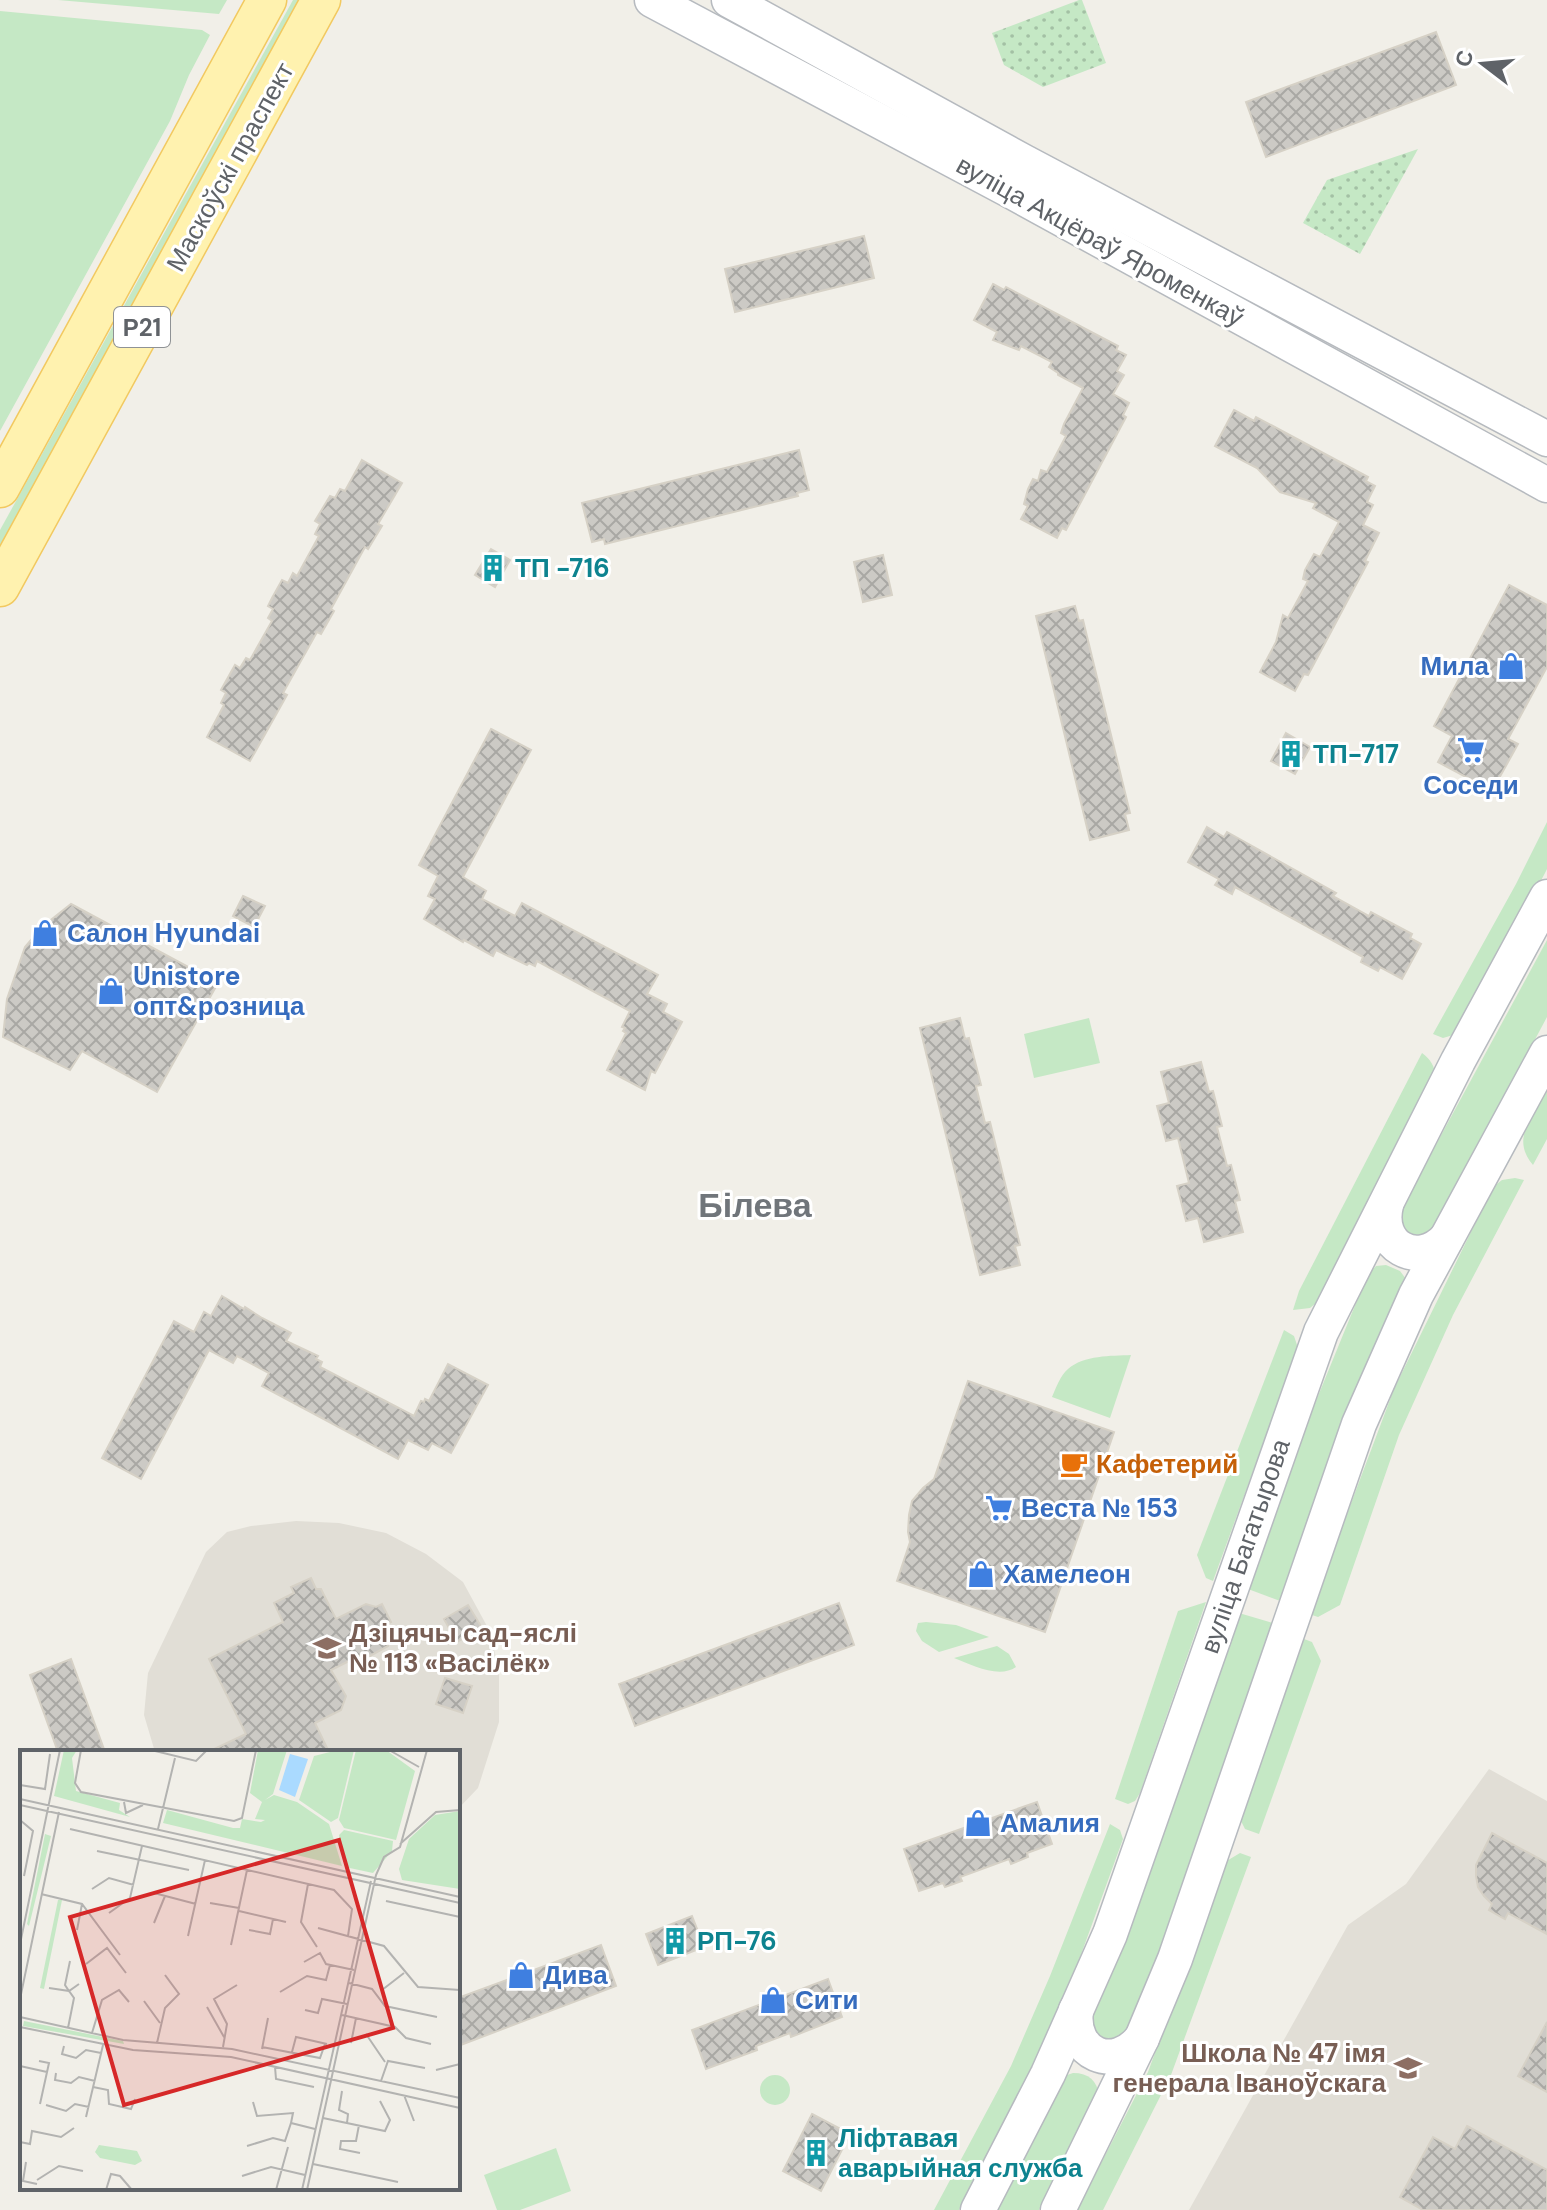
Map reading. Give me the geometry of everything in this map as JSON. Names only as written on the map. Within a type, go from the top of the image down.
[{"type":"main road","name":"Маскоўскі праспект","points":[[0,488],[267,0]]},
{"type":"main road","name":"Маскоўскі праспект","points":[[0,587],[321,0]]},
{"type":"street","name":"вуліца Акцёраў Яроменкаў","points":[[652,0],[1009,190],[1547,485]]},
{"type":"street","name":"вуліца Акцёраў Яроменкаў","points":[[729,0],[1038,170],[1547,439]]},
{"type":"street","name":"вуліца Багатырова","points":[[978,2210],[1048,2074],[1110,1934],[1321,1332],[1458,1061],[1547,897]]},
{"type":"street","points":[[1058,2210],[1142,2038],[1175,1959],[1359,1424],[1416,1295],[1547,1053]]},
{"type":"street","points":[[1386,1205],[1384,1225],[1394,1243],[1402,1249],[1421,1253],[1440,1246],[1446,1239]]},
{"type":"street","points":[[1353,1267],[1370,1254],[1390,1253],[1400,1257],[1407,1262],[1416,1278],[1416,1295]]},
{"type":"street","points":[[1076,2010],[1076,2032],[1097,2055],[1108,2057],[1127,2053],[1142,2038]]},
{"type":"street","points":[[1048,2074],[1073,2061],[1092,2065],[1106,2077],[1112,2095],[1111,2104]]},
{"type":"shaded area","name":"Дзіцячы сад-яслі № 113 «Васілёк»","points":[[296,1521],[339,1523],[386,1533],[426,1554],[463,1582],[488,1628],[499,1668],[499,1722],[478,1788],[460,1807],[460,1750],[154,1750],[144,1715],[148,1673],[206,1552],[227,1532]]},
{"type":"shaded area","name":"Школа № 47 імя генерала Іваноўскага","points":[[1489,1769],[1547,1801],[1547,2210],[1189,2210],[1348,1925],[1406,1884]]},
{"type":"green space","points":[[58,0],[227,0],[219,14]]},
{"type":"green space","points":[[293,0],[305,0],[0,557],[0,530]]},
{"type":"green space","points":[[1082,0],[1106,63],[1043,87],[1004,65],[992,33]]},
{"type":"green space","points":[[0,11],[202,30],[210,35],[170,121],[0,431]]},
{"type":"green space","points":[[1418,149],[1360,254],[1303,223],[1327,180]]},
{"type":"green space","points":[[1547,822],[1547,869],[1460,1033],[1443,1038],[1433,1034],[1516,884]]},
{"type":"green space","points":[[1547,940],[1547,1017],[1438,1221],[1425,1234],[1411,1235],[1400,1228],[1401,1209]]},
{"type":"green space","points":[[1089,1018],[1100,1063],[1034,1078],[1024,1034]]},
{"type":"green space","points":[[1422,1053],[1432,1063],[1436,1077],[1322,1298],[1310,1308],[1293,1310],[1299,1291]]},
{"type":"green space","points":[[1547,1091],[1547,1139],[1533,1165],[1526,1155],[1524,1137],[1530,1119]]},
{"type":"green space","points":[[1502,1180],[1524,1180],[1453,1315],[1399,1435],[1340,1605],[1318,1617],[1312,1615],[1394,1389],[1493,1187]]},
{"type":"green space","points":[[1386,1265],[1400,1271],[1406,1279],[1283,1602],[1248,1589],[1305,1428],[1367,1276],[1376,1266]]},
{"type":"green space","points":[[1284,1330],[1294,1336],[1298,1348],[1213,1581],[1206,1578],[1197,1555]]},
{"type":"green space","points":[[1131,1355],[1110,1418],[1052,1397],[1058,1382],[1074,1364],[1098,1357]]},
{"type":"green space","points":[[1206,1602],[1140,1793],[1135,1801],[1128,1804],[1115,1799],[1178,1611]]},
{"type":"green space","points":[[1239,1613],[1276,1624],[1165,1945],[1130,2028],[1112,2043],[1098,2034],[1091,2020],[1130,1929]]},
{"type":"green space","points":[[918,1623],[956,1625],[989,1637],[939,1652],[922,1641],[916,1631]]},
{"type":"green space","points":[[1304,1639],[1312,1642],[1321,1661],[1259,1834],[1245,1829],[1241,1821]]},
{"type":"green space","points":[[997,1646],[1009,1654],[1016,1667],[1002,1672],[994,1671],[954,1658]]},
{"type":"green space","points":[[1110,1824],[1120,1830],[1123,1839],[1071,1982],[1030,2075],[959,2210],[934,2210],[1011,2066]]},
{"type":"green space","points":[[1240,1853],[1251,1857],[1171,2075],[1103,2210],[1077,2210],[1148,2072],[1225,1862]]},
{"type":"green space","points":[[1073,2073],[1084,2074],[1091,2079],[1099,2095],[1039,2210],[993,2210],[1061,2081]]},
{"type":"green space","points":[[775,2075],[785,2080],[790,2090],[785,2100],[775,2105],[765,2100],[760,2090],[765,2080]]},
{"type":"green space","points":[[556,2148],[571,2191],[520,2210],[497,2210],[484,2175]]},
{"type":"building","points":[[1436,32],[1456,85],[1266,157],[1246,102]]},
{"type":"building","points":[[864,236],[874,278],[735,312],[725,269]]},
{"type":"building","points":[[993,284],[1004,290],[1006,287],[1118,346],[1116,350],[1126,355],[1117,371],[1124,375],[1113,394],[1129,403],[1123,415],[1126,417],[1066,530],[1062,528],[1057,538],[1021,519],[1028,506],[1024,504],[1028,489],[1033,479],[1038,481],[1041,470],[1047,472],[1066,436],[1061,433],[1064,424],[1083,388],[1058,375],[1049,367],[1052,362],[1021,346],[1019,350],[993,340],[997,332],[974,320]]},
{"type":"building","points":[[1234,410],[1254,421],[1256,417],[1368,477],[1366,481],[1375,486],[1367,502],[1373,505],[1363,525],[1379,533],[1365,561],[1368,562],[1308,675],[1304,674],[1295,691],[1260,672],[1276,642],[1283,615],[1288,618],[1308,581],[1303,579],[1305,570],[1314,554],[1320,557],[1339,522],[1313,508],[1316,503],[1280,492],[1257,468],[1215,446]]},
{"type":"building","points":[[799,450],[809,490],[797,493],[798,496],[605,544],[604,539],[592,542],[582,503]]},
{"type":"building","points":[[362,460],[402,483],[378,524],[382,526],[368,549],[365,547],[331,609],[334,611],[321,634],[317,632],[283,693],[287,695],[250,761],[207,737],[224,705],[221,703],[226,693],[221,690],[235,665],[240,668],[246,658],[250,660],[272,621],[268,618],[273,609],[268,606],[282,580],[288,583],[293,573],[297,576],[319,536],[315,534],[320,524],[315,521],[330,496],[335,498],[340,489],[345,491]]},
{"type":"building","name":"ТП -716","points":[[491,549],[510,560],[495,587],[475,575]]},
{"type":"building","points":[[883,555],[892,595],[863,602],[854,562]]},
{"type":"building","points":[[1509,585],[1547,605],[1547,667],[1508,739],[1518,744],[1492,791],[1438,762],[1452,736],[1434,726]]},
{"type":"building","points":[[1075,606],[1079,621],[1083,620],[1130,813],[1125,814],[1129,830],[1090,840],[1036,616]]},
{"type":"building","points":[[491,729],[531,750],[463,877],[486,891],[482,899],[515,916],[522,903],[658,975],[647,994],[667,1004],[663,1012],[682,1022],[655,1073],[651,1071],[645,1090],[607,1070],[626,1033],[622,1027],[630,1011],[537,961],[535,966],[527,965],[496,950],[493,956],[424,919],[435,899],[428,896],[438,876],[419,865]]},
{"type":"building","name":"ТП-717","points":[[1286,733],[1310,747],[1295,774],[1271,761]]},
{"type":"building","points":[[1207,827],[1224,837],[1227,832],[1336,893],[1333,896],[1369,916],[1371,912],[1412,934],[1410,938],[1421,944],[1402,979],[1380,967],[1378,971],[1361,962],[1363,957],[1235,887],[1232,894],[1215,885],[1219,879],[1188,862]]},
{"type":"building","points":[[243,896],[265,906],[254,927],[233,916]]},
{"type":"building","name":"Unistore опт&розница","points":[[71,904],[218,983],[157,1092],[82,1051],[70,1070],[3,1037],[7,999],[25,947],[42,927]]},
{"type":"building","points":[[960,1018],[965,1039],[969,1038],[981,1085],[976,1086],[985,1123],[990,1122],[1020,1245],[1015,1246],[1020,1265],[980,1275],[920,1028]]},
{"type":"building","points":[[1201,1062],[1222,1126],[1217,1127],[1240,1200],[1235,1201],[1243,1232],[1204,1242],[1198,1218],[1186,1221],[1177,1186],[1189,1183],[1178,1138],[1166,1141],[1157,1106],[1169,1103],[1161,1072]]},
{"type":"building","points":[[222,1296],[291,1333],[286,1341],[318,1356],[316,1359],[322,1362],[320,1367],[414,1416],[421,1401],[429,1401],[448,1364],[488,1385],[451,1453],[432,1443],[428,1450],[408,1440],[398,1459],[262,1386],[269,1373],[237,1356],[233,1363],[209,1350],[141,1479],[102,1458],[174,1321],[194,1332],[204,1312],[211,1316]]},
{"type":"building","name":"Веста № 153","points":[[968,1381],[1114,1432],[1045,1632],[897,1581],[910,1542],[908,1532],[912,1501],[934,1479]]},
{"type":"building","points":[[311,1578],[316,1589],[321,1589],[336,1619],[366,1604],[376,1607],[382,1604],[391,1622],[387,1624],[394,1638],[388,1646],[368,1657],[363,1654],[331,1670],[346,1696],[341,1710],[315,1723],[328,1750],[212,1750],[246,1734],[209,1659],[283,1622],[274,1603],[294,1593],[291,1587]]},
{"type":"building","points":[[839,1603],[854,1645],[635,1726],[619,1684]]},
{"type":"building","points":[[468,1605],[482,1628],[457,1642],[444,1619]]},
{"type":"building","points":[[71,1659],[104,1750],[57,1750],[30,1675]]},
{"type":"building","points":[[445,1678],[472,1686],[463,1713],[436,1704]]},
{"type":"building","points":[[1037,1802],[1052,1844],[1027,1853],[1028,1857],[1011,1864],[1009,1859],[960,1877],[962,1881],[919,1891],[904,1849]]},
{"type":"building","points":[[1492,1833],[1547,1863],[1547,1934],[1508,1913],[1505,1919],[1489,1910],[1492,1904],[1478,1887],[1476,1865]]},
{"type":"building","name":"РП-76","points":[[692,1916],[704,1947],[658,1965],[646,1934]]},
{"type":"building","points":[[601,1945],[616,1986],[460,2045],[460,1997]]},
{"type":"building","points":[[828,1979],[842,2017],[791,2037],[790,2033],[756,2046],[757,2050],[706,2069],[692,2030]]},
{"type":"building","points":[[1547,2022],[1547,2092],[1518,2076]]},
{"type":"building","name":"Ліфтавая аварыйная служба","points":[[812,2114],[850,2134],[821,2191],[783,2171]]},
{"type":"building","points":[[1467,2126],[1547,2170],[1547,2210],[1423,2210],[1400,2197],[1433,2137],[1455,2149]]},
{"type":"place","name":"ТП -716","points":[[493,568]]},
{"type":"place","name":"Мила","points":[[1511,666]]},
{"type":"place","name":"Соседи","points":[[1471,750]]},
{"type":"place","name":"ТП-717","points":[[1291,754]]},
{"type":"place","name":"Салон Hyundai","points":[[45,933]]},
{"type":"place","name":"Unistore опт&розница","points":[[111,991]]},
{"type":"place","name":"Кафетерий","points":[[1074,1464]]},
{"type":"place","name":"Веста № 153","points":[[999,1508]]},
{"type":"place","name":"Хамелеон","points":[[981,1574]]},
{"type":"place","name":"Дзіцячы сад-яслі № 113 «Васілёк»","points":[[327,1648]]},
{"type":"place","name":"Амалия","points":[[978,1823]]},
{"type":"place","name":"РП-76","points":[[675,1941]]},
{"type":"place","name":"Дива","points":[[521,1975]]},
{"type":"place","name":"Сити","points":[[773,2000]]},
{"type":"place","name":"Школа № 47 імя генерала Іваноўскага","points":[[1408,2068]]},
{"type":"place","name":"Ліфтавая аварыйная служба","points":[[816,2153]]},
{"type":"district","name":"Білева","points":[[755,1205]]}]
